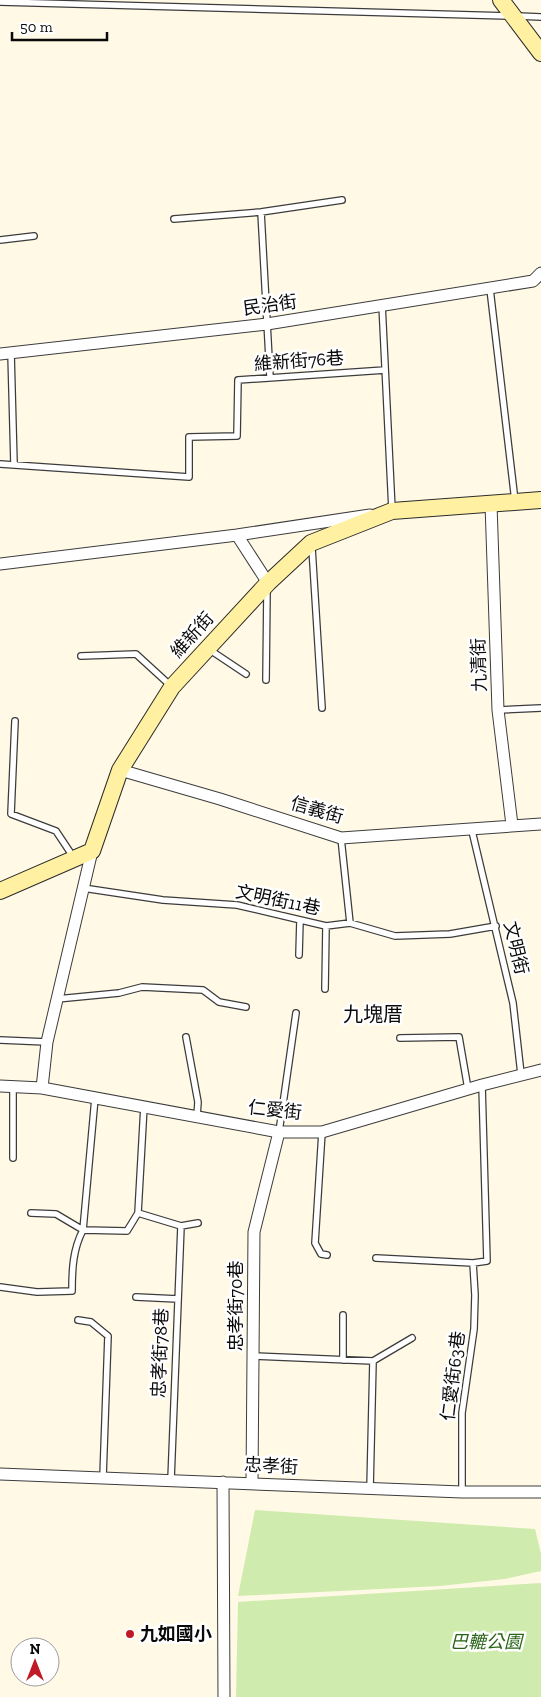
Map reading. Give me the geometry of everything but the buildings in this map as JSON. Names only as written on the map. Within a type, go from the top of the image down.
[{"type":"street","points":[[501,0],[541,53]]},
{"type":"street","name":"民治街","points":[[6,354],[267,324],[382,304],[534,282],[541,273]]},
{"type":"street","name":"維新街","points":[[0,564],[237,535],[392,511],[541,500]]},
{"type":"street","name":"九清街","points":[[491,504],[498,710],[512,825]]},
{"type":"street","name":"維新街","points":[[92,851],[120,770],[172,688],[206,648],[268,582],[311,543],[392,511]]},
{"type":"street","points":[[237,535],[268,582]]},
{"type":"street","name":"信義街","points":[[120,770],[341,838],[472,831],[512,825],[541,824]]},
{"type":"street","points":[[0,891],[92,851]]},
{"type":"street","points":[[42,1088],[47,1042],[92,851]]},
{"type":"street","name":"仁愛街","points":[[0,1086],[42,1088],[279,1132],[322,1132],[482,1085],[541,1070]]},
{"type":"street","name":"忠孝街70巷","points":[[252,1482],[254,1232],[279,1132]]},
{"type":"street","name":"忠孝街","points":[[0,1474],[252,1482],[370,1489],[541,1492]]},
{"type":"street","points":[[222,1482],[224,1697]]},
{"type":"lane","points":[[0,2],[541,17]]},
{"type":"lane","points":[[174,219],[262,212],[342,200]]},
{"type":"lane","points":[[262,212],[270,377]]},
{"type":"lane","points":[[0,240],[34,236]]},
{"type":"lane","points":[[490,289],[515,501]]},
{"type":"lane","points":[[382,304],[392,511]]},
{"type":"lane","points":[[0,464],[14,464],[6,354]]},
{"type":"lane","name":"維新街76巷","points":[[14,464],[189,477],[189,437],[237,436],[238,380],[385,370]]},
{"type":"lane","points":[[311,543],[322,708]]},
{"type":"lane","points":[[266,680],[268,582]]},
{"type":"lane","points":[[206,648],[246,674]]},
{"type":"lane","points":[[81,656],[136,654],[172,688]]},
{"type":"lane","points":[[498,710],[541,708]]},
{"type":"lane","points":[[15,721],[11,814],[56,831],[75,859]]},
{"type":"lane","name":"文明街","points":[[472,831],[513,1003],[521,1074]]},
{"type":"lane","points":[[341,838],[350,924]]},
{"type":"lane","name":"文明街11巷","points":[[83,888],[163,900],[237,905],[326,926],[350,924],[395,936],[450,934],[496,926]]},
{"type":"lane","points":[[299,955],[300,920]]},
{"type":"lane","points":[[325,989],[326,926]]},
{"type":"lane","points":[[57,1000],[118,993],[142,987],[203,990],[219,1002],[246,1007]]},
{"type":"lane","points":[[279,1132],[296,1013]]},
{"type":"lane","points":[[186,1037],[198,1102],[197,1116]]},
{"type":"lane","points":[[400,1038],[459,1038],[468,1089]]},
{"type":"lane","points":[[0,1040],[47,1042]]},
{"type":"lane","points":[[376,1258],[473,1263],[488,1261],[482,1085]]},
{"type":"lane","points":[[13,1087],[13,1158]]},
{"type":"lane","points":[[0,1286],[37,1292],[72,1291],[72,1270],[76,1244],[83,1230],[95,1098]]},
{"type":"lane","points":[[31,1213],[56,1214],[83,1230],[127,1232],[138,1213],[144,1106]]},
{"type":"lane","points":[[322,1132],[315,1243],[321,1254],[328,1255]]},
{"type":"lane","points":[[138,1213],[181,1226],[198,1223]]},
{"type":"lane","name":"忠孝街78巷","points":[[171,1480],[181,1226]]},
{"type":"lane","name":"仁愛街63巷","points":[[462,1492],[462,1413],[474,1329],[475,1295],[473,1263]]},
{"type":"lane","points":[[136,1297],[178,1299]]},
{"type":"lane","points":[[343,1315],[343,1360]]},
{"type":"lane","points":[[78,1320],[90,1322],[108,1336],[103,1477]]},
{"type":"lane","points":[[254,1356],[373,1361],[412,1338]]},
{"type":"lane","points":[[370,1489],[373,1361]]},
{"type":"green space","name":"巴轆公園","points":[[255,1510],[535,1529],[541,1554],[541,1571],[505,1579],[440,1586],[238,1596]]},
{"type":"green space","name":"巴轆公園","points":[[541,1583],[541,1697],[236,1697],[238,1602]]},
{"type":"place","name":"九如國小","points":[[130,1634]]},
{"type":"district","name":"九塊厝","points":[[373,1014]]}]
